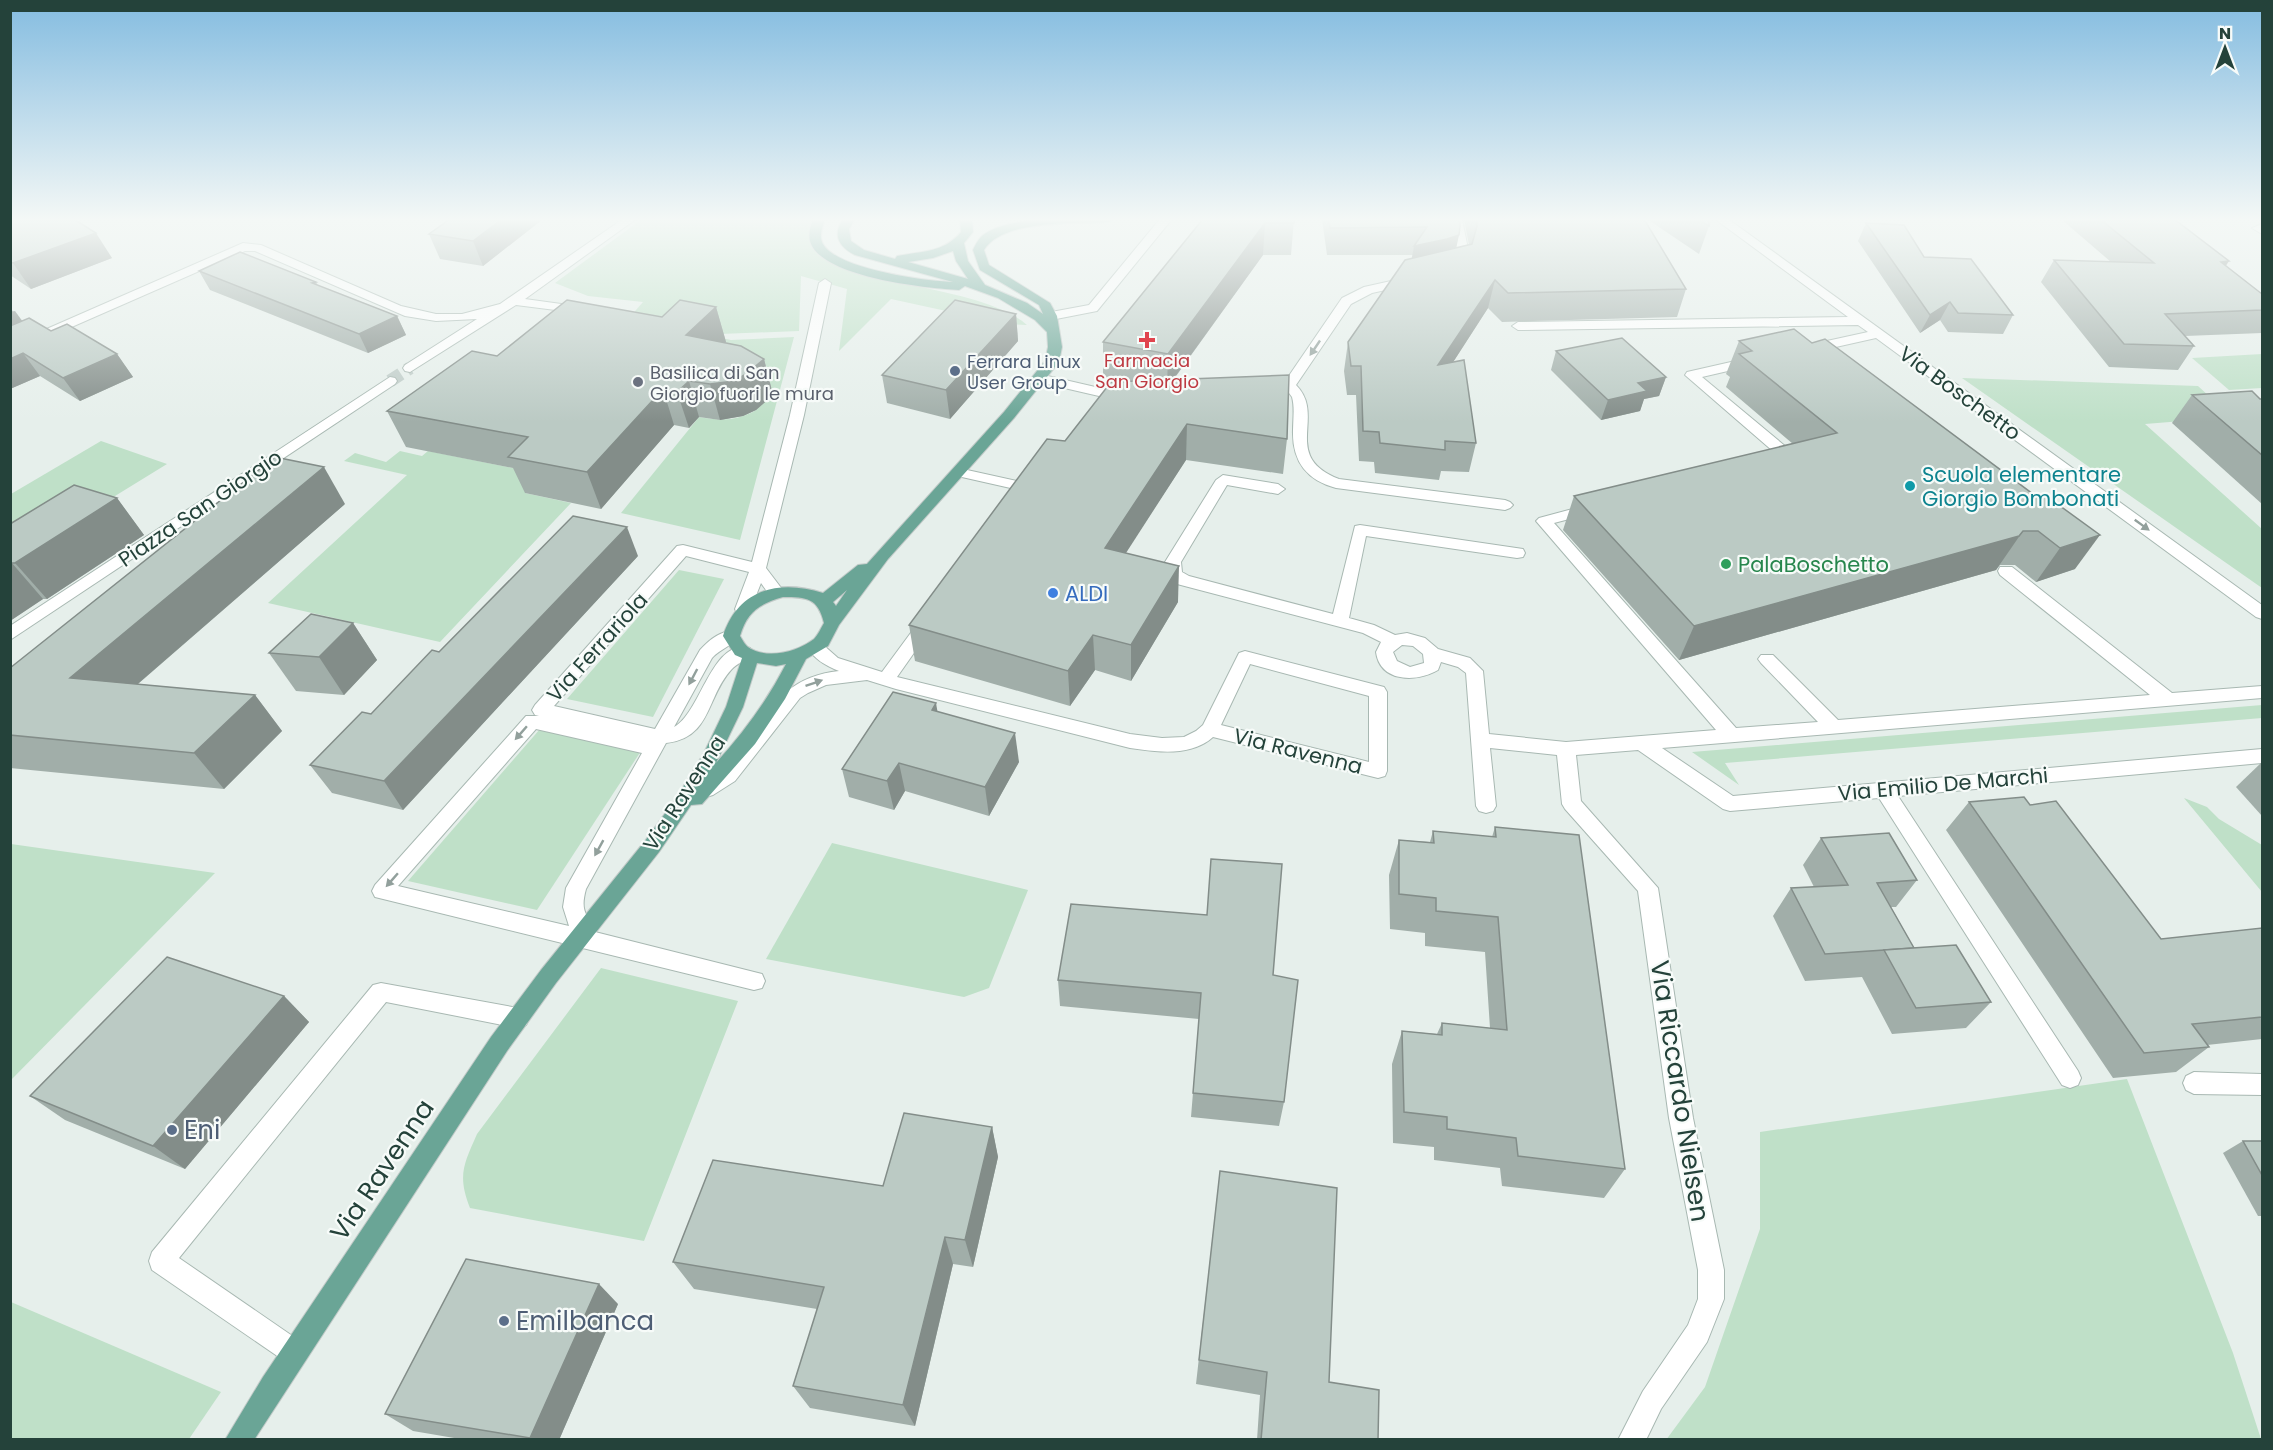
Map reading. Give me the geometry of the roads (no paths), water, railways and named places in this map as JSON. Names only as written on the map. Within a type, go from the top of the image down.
[{"type":"main road","points":[[981,287],[1046,320],[1053,332]]},
{"type":"main road","points":[[1017,287],[1044,303],[1052,316]]},
{"type":"main road","name":"Via Ravenna","points":[[640,861],[749,739],[807,651],[827,636],[832,623],[882,555],[958,472],[1052,362],[1054,347],[1052,316]]},
{"type":"main road","name":"Via Ravenna","points":[[823,601],[882,555]]},
{"type":"main road","points":[[807,651],[776,660],[747,654],[735,644],[731,636],[736,617],[743,609],[764,596],[777,592],[803,592],[823,601],[831,611],[832,623]]},
{"type":"main road","name":"Via Ravenna","points":[[238,1440],[518,1018],[640,861],[697,780],[718,743],[744,685],[747,654]]},
{"type":"street","points":[[10,350],[153,287]]},
{"type":"street","points":[[346,287],[397,309],[420,316],[468,317],[500,308]]},
{"type":"street","points":[[410,368],[534,287]]},
{"type":"street","points":[[743,609],[758,569],[797,415],[824,287]]},
{"type":"street","points":[[1052,316],[1093,308],[1110,287]]},
{"type":"street","points":[[1257,398],[1274,396],[1289,386],[1351,297],[1386,287]]},
{"type":"street","name":"Via Boschetto","points":[[1814,287],[2262,613]]},
{"type":"street","points":[[514,301],[594,313]]},
{"type":"street","points":[[1518,326],[1861,321]]},
{"type":"street","points":[[1794,352],[1878,334]]},
{"type":"street","points":[[1769,465],[1792,459],[1692,375],[1771,357]]},
{"type":"street","points":[[1039,378],[1142,401]]},
{"type":"street","name":"Piazza San Giorgio","points":[[10,634],[390,381]]},
{"type":"street","points":[[1289,386],[1299,396],[1302,454],[1306,466],[1314,474],[1336,483],[1505,505]]},
{"type":"street","points":[[958,472],[1025,487],[1011,506]]},
{"type":"street","points":[[1278,489],[1223,480],[1173,562],[1174,574],[1183,580],[1368,629],[1394,641]]},
{"type":"street","points":[[1611,504],[1544,521],[1732,736]]},
{"type":"street","points":[[1340,621],[1360,530],[1517,553]]},
{"type":"street","name":"Via Ferrariola","points":[[658,743],[541,710],[683,550],[758,569]]},
{"type":"street","points":[[758,569],[777,592]]},
{"type":"street","points":[[2006,572],[2169,700]]},
{"type":"street","points":[[880,678],[937,609]]},
{"type":"street","points":[[583,935],[573,916],[572,904],[576,888],[706,654],[713,646],[731,636]]},
{"type":"street","points":[[1400,639],[1416,640],[1430,648],[1433,654],[1432,666],[1427,670],[1412,674],[1395,669],[1385,659],[1384,648],[1400,639]]},
{"type":"street","name":"Via Ravenna","points":[[807,651],[880,678],[1144,743],[1187,742],[1205,735],[1245,657],[1378,692],[1378,771],[1210,729]]},
{"type":"street","points":[[747,654],[724,666],[687,730],[658,743],[532,720],[382,891],[583,935],[754,981]]},
{"type":"street","points":[[1433,654],[1464,662],[1474,671],[1486,806]]},
{"type":"street","points":[[1767,659],[1834,727]]},
{"type":"street","name":"Via Ravenna","points":[[699,794],[728,776],[783,706],[802,687],[833,678],[880,678]]},
{"type":"street","points":[[1481,740],[1566,749],[2262,692]]},
{"type":"street","name":"Via Emilio De Marchi","points":[[1641,743],[1730,804],[2262,756]]},
{"type":"street","name":"Via Riccardo Nielsen","points":[[1566,749],[1572,804],[1648,888],[1681,1118],[1711,1270],[1712,1299],[1698,1333],[1652,1401],[1631,1440]]},
{"type":"street","points":[[1884,790],[2070,1078]]},
{"type":"street","points":[[296,1353],[161,1261],[381,992],[518,1018]]},
{"type":"street","points":[[2193,1083],[2262,1085]]},
{"type":"tunnel","points":[[390,381],[410,368]]},
{"type":"place","name":"Farmacia San Giorgio","points":[[1147,340]]},
{"type":"place","name":"Ferrara Linux User Group","points":[[955,371]]},
{"type":"place","name":"Basilica di San Giorgio fuori le mura","points":[[638,382]]},
{"type":"place","name":"Scuola elementare Giorgio Bombonati","points":[[1910,486]]},
{"type":"place","name":"PalaBoschetto","points":[[1726,564]]},
{"type":"place","name":"ALDI","points":[[1053,593]]},
{"type":"place","name":"Eni","points":[[172,1130]]},
{"type":"place","name":"Emilbanca","points":[[504,1321]]}]
